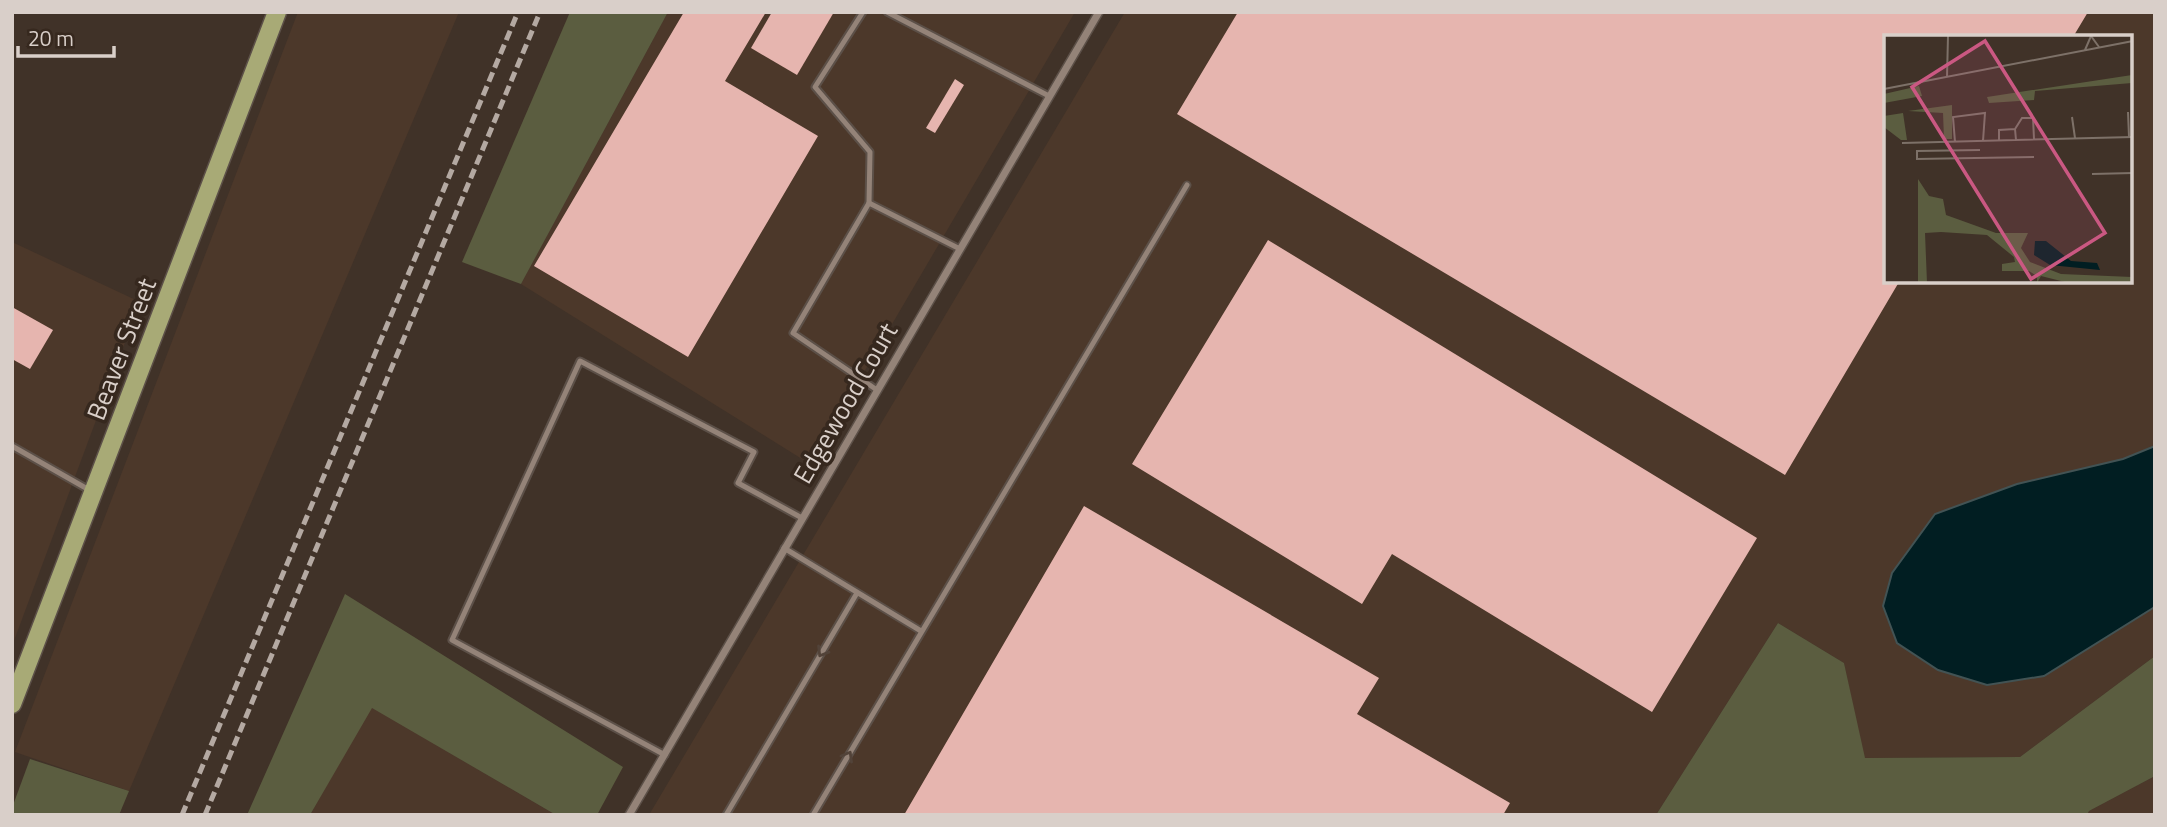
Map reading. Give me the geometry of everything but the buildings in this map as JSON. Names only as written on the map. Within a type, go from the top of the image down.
[{"type":"main road","name":"Beaver Street","points":[[12,704],[278,12]]},
{"type":"street","name":"Edgewood Court","points":[[629,815],[1099,12]]},
{"type":"lane","points":[[863,12],[815,87],[870,152],[869,203],[793,332],[877,390]]},
{"type":"lane","points":[[887,12],[1049,96]]},
{"type":"lane","points":[[813,815],[1187,185]]},
{"type":"lane","points":[[869,203],[960,249]]},
{"type":"lane","points":[[664,755],[452,640],[580,361],[754,452],[738,483],[802,518]]},
{"type":"lane","points":[[12,446],[94,492]]},
{"type":"lane","points":[[784,548],[921,631]]},
{"type":"lane","points":[[726,815],[857,593]]},
{"type":"shaded area","points":[[298,12],[459,12],[129,791],[15,752]]},
{"type":"shaded area","points":[[668,12],[1075,12],[810,464],[521,284]]},
{"type":"shaded area","points":[[1125,12],[2155,12],[2155,446],[2123,459],[2044,676],[2155,606],[2155,656],[2020,757],[1864,758],[1844,663],[1778,623],[1656,815],[649,815]]},
{"type":"shaded area","points":[[12,242],[140,302],[12,646]]},
{"type":"shaded area","points":[[371,707],[556,815],[310,815]]},
{"type":"shaded area","points":[[2155,776],[2155,815],[2087,815],[2089,811]]},
{"type":"green space","points":[[570,12],[668,12],[521,284],[462,262]]},
{"type":"green space","points":[[345,594],[623,767],[597,815],[556,815],[372,708],[310,815],[247,815]]},
{"type":"green space","points":[[1778,623],[1844,663],[1865,758],[2020,757],[2155,656],[2155,776],[2089,811],[2087,815],[1656,815]]},
{"type":"green space","points":[[30,759],[129,791],[119,815],[12,815],[12,808]]},
{"type":"water","points":[[2155,446],[2153,608],[2044,676],[1987,685],[1938,670],[1897,643],[1883,606],[1892,573],[1935,514],[2017,484],[2123,459]]},
{"type":"railway","points":[[182,815],[518,12]]},
{"type":"railway","points":[[205,815],[540,12]]}]
